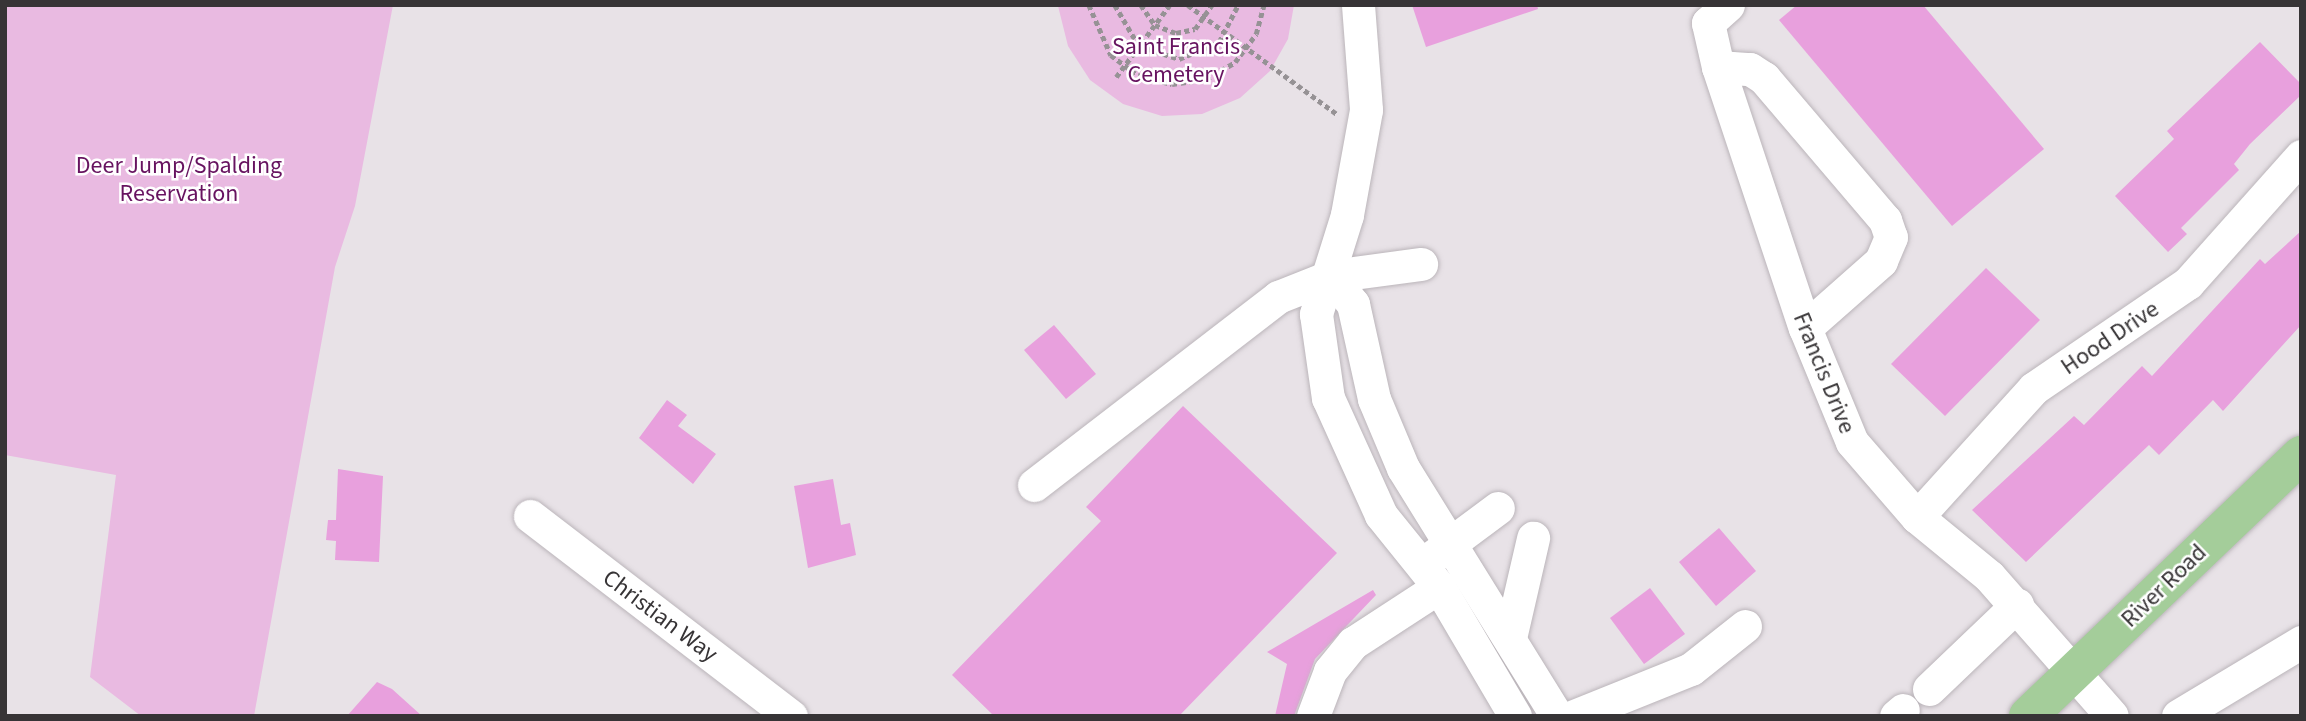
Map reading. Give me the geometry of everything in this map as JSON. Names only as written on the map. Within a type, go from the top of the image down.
[{"type":"main road","name":"River Road","points":[[2028,716],[2301,455]]},
{"type":"street","points":[[1358,5],[1362,133],[1331,276],[1316,314],[1328,398],[1381,515],[1430,575],[1515,716]]},
{"type":"street","name":"Francis Drive","points":[[1712,11],[1717,67],[1805,328],[1852,442],[1917,517],[2017,605],[2072,673],[2112,716]]},
{"type":"street","points":[[1717,67],[1750,69],[1764,78],[1888,228],[1891,237],[1881,261],[1805,328]]},
{"type":"street","name":"Hood Drive","points":[[1917,517],[2034,388],[2188,283],[2301,156]]},
{"type":"street","points":[[1034,485],[1278,297],[1331,276],[1421,264]]},
{"type":"street","points":[[1331,276],[1353,304],[1374,399],[1403,468],[1557,716]]},
{"type":"street","points":[[1313,716],[1330,671],[1353,643],[1430,575],[1452,546],[1498,508]]},
{"type":"street","name":"Christian Way","points":[[530,516],[791,716]]},
{"type":"street","points":[[1510,638],[1533,538]]},
{"type":"street","points":[[1929,689],[2017,605]]},
{"type":"street","points":[[1574,716],[1691,669],[1745,626]]},
{"type":"street","points":[[2180,715],[2301,642]]},
{"type":"path","points":[[1089,5],[1101,41],[1124,66],[1154,81],[1189,83],[1221,72],[1247,49],[1264,5]]},
{"type":"path","points":[[1115,5],[1139,46],[1167,58],[1189,57],[1226,34],[1238,5]]},
{"type":"path","points":[[1141,5],[1155,25],[1185,32],[1206,19],[1212,5]]},
{"type":"path","points":[[1116,77],[1169,5],[1186,5],[1362,133]]},
{"type":"green space","name":"Deer Jump/Spalding Reservation","points":[[5,5],[393,5],[355,206],[335,267],[254,716],[141,716],[90,677],[116,475],[5,455]]},
{"type":"green space","name":"Saint Francis Cemetery","points":[[1294,5],[1288,39],[1270,71],[1240,98],[1202,114],[1162,116],[1123,104],[1090,80],[1068,46],[1058,6]]},
{"type":"building","points":[[1412,5],[1537,5],[1538,9],[1426,47]]},
{"type":"building","points":[[1797,5],[1923,5],[2044,149],[1952,226],[1779,20]]},
{"type":"building","points":[[2260,42],[2301,84],[2301,95],[2250,144],[2234,164],[2239,170],[2181,228],[2187,234],[2168,252],[2115,196],[2174,139],[2167,131]]},
{"type":"building","points":[[2301,231],[2301,325],[2223,411],[2213,400],[2159,455],[2149,445],[2026,562],[1972,510],[2074,416],[2084,425],[2142,366],[2152,376],[2260,259],[2265,264]]},
{"type":"building","points":[[1986,268],[2040,320],[1945,416],[1891,364]]},
{"type":"building","points":[[1054,325],[1096,374],[1066,399],[1024,350]]},
{"type":"building","points":[[667,400],[687,415],[678,426],[716,454],[693,484],[639,438]]},
{"type":"building","points":[[1183,406],[1337,553],[1179,716],[994,716],[952,675],[1101,521],[1086,507]]},
{"type":"building","points":[[338,469],[383,476],[379,562],[335,560],[336,541],[326,540],[328,520],[336,520]]},
{"type":"building","points":[[833,479],[841,525],[850,523],[856,555],[808,568],[794,486]]},
{"type":"building","points":[[1719,528],[1756,571],[1716,606],[1679,562]]},
{"type":"building","points":[[1650,588],[1685,634],[1644,664],[1610,618]]},
{"type":"building","points":[[1373,590],[1376,595],[1315,659],[1294,716],[1275,716],[1287,664],[1267,652]]},
{"type":"building","points":[[377,682],[392,689],[422,716],[347,716]]}]
